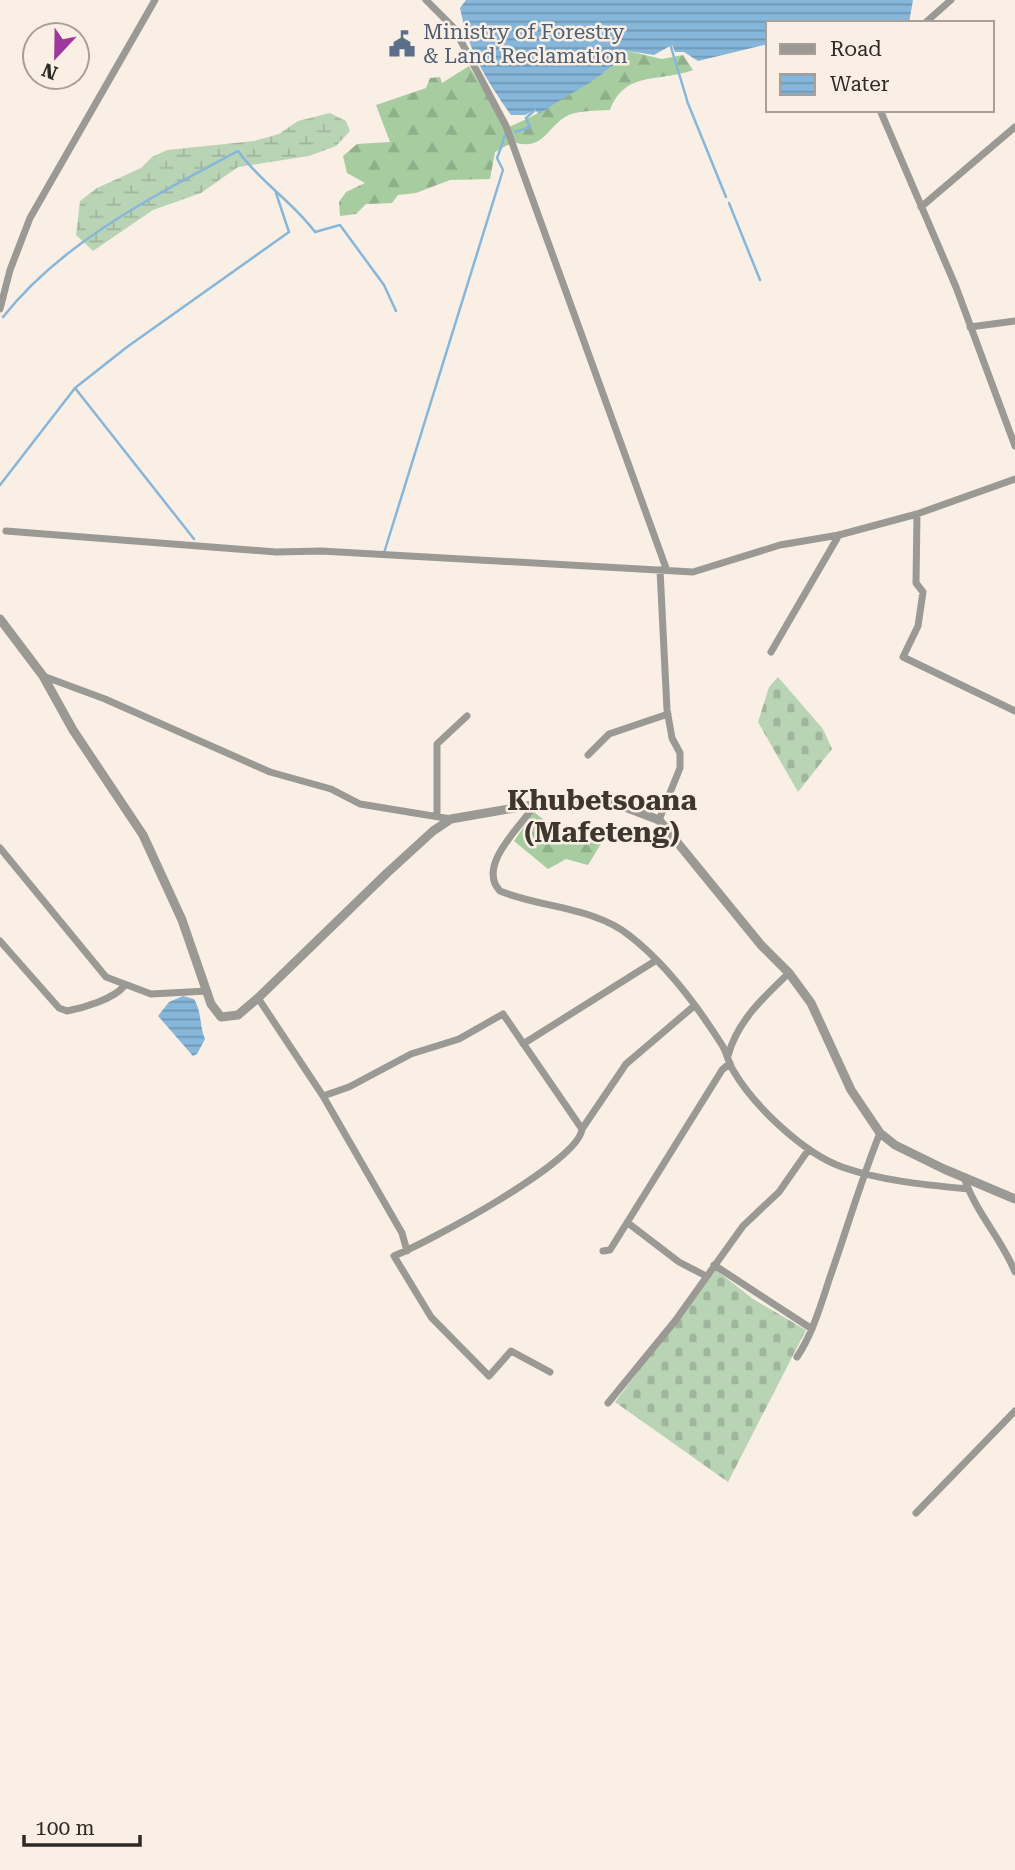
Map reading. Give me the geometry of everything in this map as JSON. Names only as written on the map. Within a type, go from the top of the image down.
[{"type":"street","points":[[0,309],[9,270],[30,218],[155,0]]},
{"type":"street","points":[[426,0],[454,28],[506,126],[663,569],[668,714],[673,738],[680,753],[680,768],[659,820]]},
{"type":"street","points":[[927,21],[951,0]]},
{"type":"street","points":[[881,112],[970,327],[1015,446]]},
{"type":"street","points":[[921,207],[1015,127]]},
{"type":"street","points":[[970,327],[1015,321]]},
{"type":"street","points":[[6,531],[276,552],[321,551],[693,572],[780,545],[839,536],[917,514],[1015,479]]},
{"type":"street","points":[[917,514],[916,583],[923,592],[918,626],[903,657],[1015,711]]},
{"type":"street","points":[[771,652],[839,536]]},
{"type":"street","points":[[0,619],[43,676],[74,730],[143,835],[182,920],[215,1013],[221,1017],[238,1015],[258,998],[387,873],[433,831],[451,819]]},
{"type":"street","points":[[43,676],[105,699],[270,772],[331,789],[360,804],[451,819],[535,805],[612,802],[659,820],[761,945],[789,973],[811,1003],[851,1090],[880,1133],[895,1145],[1015,1199]]},
{"type":"street","points":[[588,755],[609,734],[668,714]]},
{"type":"street","points":[[437,816],[438,744],[467,716]]},
{"type":"street","points":[[535,805],[494,863],[492,875],[496,887],[509,894],[612,923],[631,936],[694,1006],[772,1119],[809,1149],[842,1167],[916,1184],[968,1189]]},
{"type":"street","points":[[0,848],[92,964],[106,977],[151,994],[206,991]]},
{"type":"street","points":[[0,941],[59,1008],[67,1012],[90,1005],[120,991],[124,986]]},
{"type":"street","points":[[523,1044],[655,961]]},
{"type":"street","points":[[603,1251],[610,1250],[628,1223],[654,1177],[729,1060],[732,1038],[756,1006],[789,973]]},
{"type":"street","points":[[258,998],[323,1096],[402,1233],[407,1251]]},
{"type":"street","points":[[550,1372],[510,1352],[489,1376],[431,1317],[394,1256],[509,1195],[567,1155],[581,1139],[582,1129],[626,1064],[694,1006]]},
{"type":"street","points":[[323,1096],[349,1087],[411,1054],[459,1039],[503,1014],[582,1129]]},
{"type":"street","points":[[797,1357],[812,1329],[848,1234],[864,1172],[880,1133]]},
{"type":"street","points":[[608,1403],[675,1321],[743,1226],[779,1192],[809,1149]]},
{"type":"street","points":[[964,1177],[968,1189],[1007,1251],[1015,1272]]},
{"type":"street","points":[[628,1223],[679,1262],[706,1276]]},
{"type":"street","points":[[714,1265],[812,1329]]},
{"type":"street","points":[[916,1513],[1015,1411]]},
{"type":"green space","points":[[628,51],[662,59],[683,55],[693,70],[634,83],[617,97],[610,110],[575,113],[565,117],[543,138],[531,144],[513,142],[495,152],[490,179],[450,180],[416,193],[398,195],[392,203],[366,204],[356,214],[340,216],[339,202],[346,192],[365,183],[347,173],[343,156],[357,144],[390,142],[376,105],[426,88],[430,78],[440,77],[442,83],[469,66],[506,128],[540,112],[602,74]]},
{"type":"green space","points":[[330,113],[346,121],[350,131],[336,146],[309,156],[238,167],[201,193],[153,210],[93,251],[76,235],[80,201],[97,188],[141,168],[152,157],[167,150],[254,141],[279,134],[298,121]]},
{"type":"green space","points":[[778,677],[823,729],[832,749],[798,792],[758,722],[769,687]]},
{"type":"green space","points":[[534,812],[570,840],[582,835],[602,842],[588,865],[566,859],[548,869],[514,841]]},
{"type":"green space","points":[[716,1270],[753,1299],[806,1330],[728,1482],[615,1402]]},
{"type":"water","points":[[466,0],[913,0],[909,21],[766,21],[766,44],[698,61],[684,52],[675,52],[672,45],[654,55],[628,51],[597,78],[539,114],[535,110],[525,115],[511,115],[486,76],[473,51],[460,8]]},
{"type":"water","points":[[183,996],[194,999],[197,1004],[205,1039],[197,1054],[193,1056],[158,1016],[169,1002]]},
{"type":"waterway","points":[[670,44],[687,100]]},
{"type":"waterway","points":[[687,101],[726,197]]},
{"type":"waterway","points":[[515,132],[530,127],[526,118],[535,110]]},
{"type":"waterway","points":[[503,140],[505,135]]},
{"type":"waterway","points":[[384,553],[503,170],[497,158],[503,142]]},
{"type":"waterway","points":[[3,317],[53,265],[82,243],[143,203],[238,151],[256,173],[315,232],[340,225],[384,285],[396,311]]},
{"type":"waterway","points":[[0,485],[75,388],[127,347],[289,232],[276,193]]},
{"type":"waterway","points":[[729,203],[760,280]]},
{"type":"waterway","points":[[75,388],[194,539]]},
{"type":"place","name":"Ministry of Forestry & Land Reclamation","points":[[402,44]]},
{"type":"district","name":"Khubetsoana (Mafeteng)","points":[[602,816]]}]
